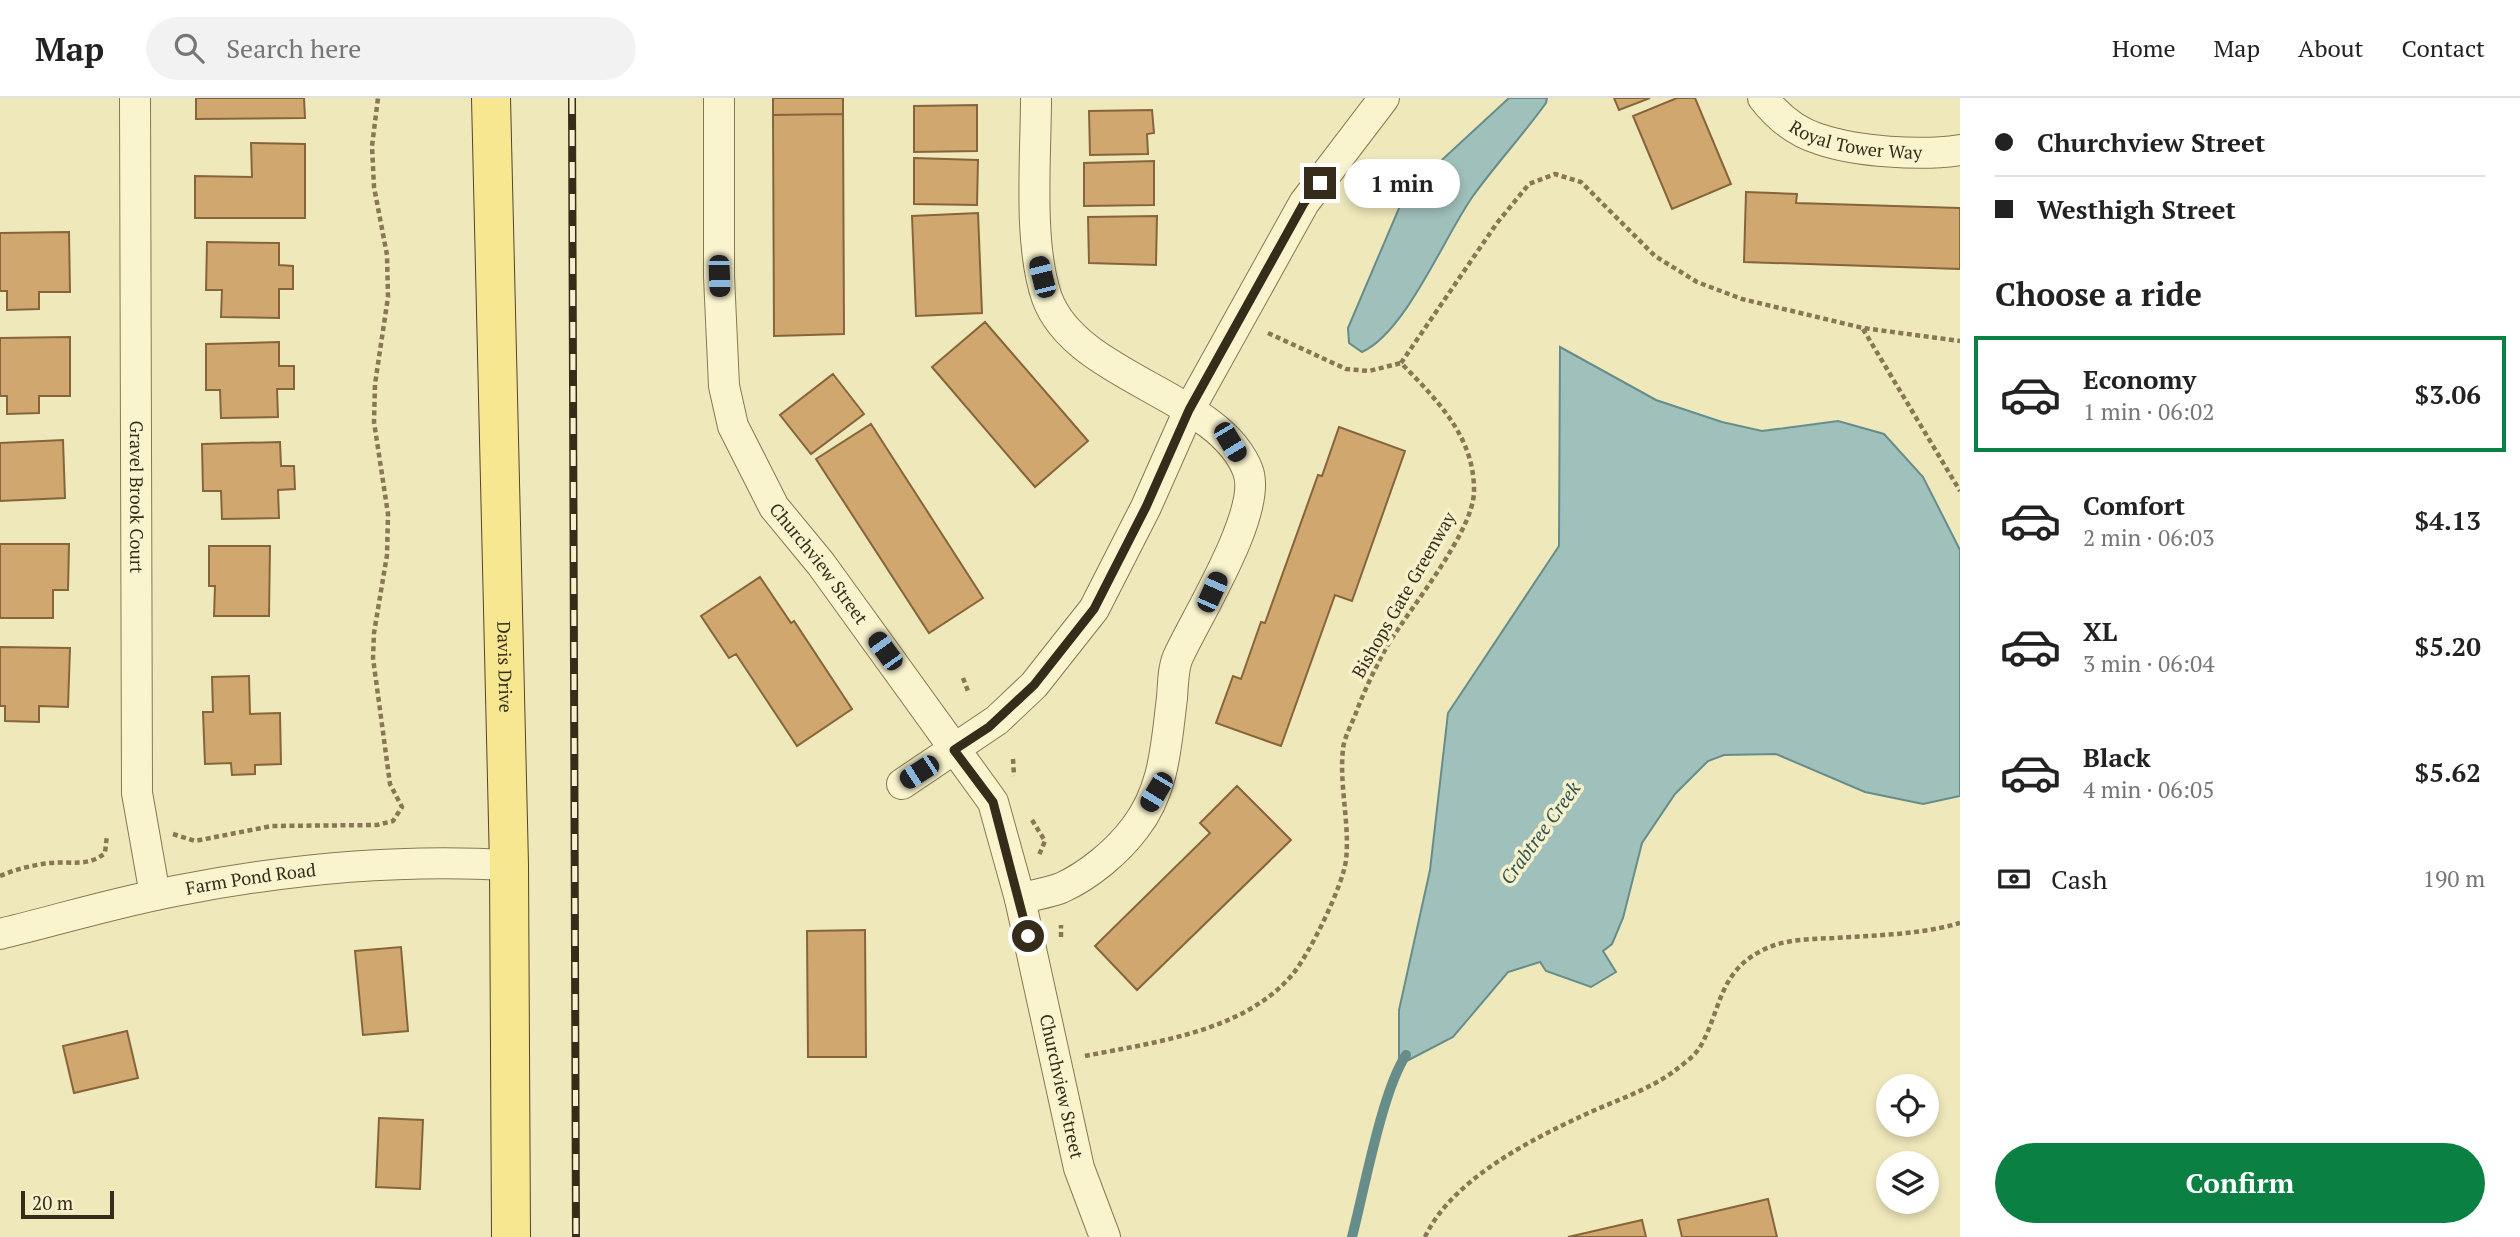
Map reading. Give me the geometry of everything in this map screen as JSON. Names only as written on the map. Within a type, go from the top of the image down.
[{"type":"main road","name":"Davis Drive","points":[[492,98],[509,864],[511,1237]]},
{"type":"street","name":"Gravel Brook Court","points":[[135,98],[138,793],[155,895]]},
{"type":"street","name":"Churchview Street","points":[[719,98],[719,276],[724,386],[733,426],[774,507],[821,564],[993,802],[1020,899],[1079,1168],[1105,1237]]},
{"type":"street","points":[[1020,899],[1062,888],[1104,860],[1135,828],[1156,792],[1166,759],[1176,660],[1212,592],[1248,511],[1249,472],[1230,442],[1189,410],[1070,336],[1048,300],[1037,255],[1036,98]]},
{"type":"street","points":[[902,784],[989,727],[1034,685],[1094,609],[1146,507],[1189,410],[1304,203],[1384,98]]},
{"type":"street","name":"Royal Tower Way","points":[[1763,98],[1778,117],[1818,139],[1865,149],[1943,153],[1960,150]]},
{"type":"street","name":"Farm Pond Road","points":[[0,934],[155,895],[266,877],[468,862],[509,864]]},
{"type":"path","points":[[176,834],[195,841],[272,826],[385,824],[396,818],[402,807],[390,784],[373,658],[374,633],[387,555],[388,514],[374,422],[375,384],[387,297],[387,255],[374,187],[373,160],[378,98]]},
{"type":"path","points":[[1268,333],[1346,369],[1369,371],[1401,363],[1497,223],[1530,184],[1555,174],[1581,182],[1655,257],[1697,282],[1742,299],[1863,328],[1960,341]]},
{"type":"path","points":[[1863,328],[1960,491]]},
{"type":"path","name":"Bishops Gate Greenway","points":[[1086,1056],[1163,1040],[1237,1017],[1267,997],[1293,974],[1323,922],[1346,862],[1343,748],[1363,694],[1389,643],[1460,532],[1474,496],[1474,468],[1460,431],[1429,392],[1401,363]]},
{"type":"path","points":[[963,678],[968,691]]},
{"type":"path","points":[[0,876],[29,866],[77,864],[99,859],[105,853],[107,835]]},
{"type":"path","points":[[1425,1237],[1445,1205],[1502,1161],[1582,1116],[1642,1091],[1686,1062],[1700,1047],[1721,990],[1745,962],[1763,950],[1792,940],[1895,934],[1960,923]]},
{"type":"water","points":[[1509,98],[1547,98],[1537,115],[1473,196],[1409,305],[1378,341],[1362,352],[1349,343],[1348,328],[1405,194]]},
{"type":"water","points":[[1560,347],[1656,400],[1722,422],[1762,431],[1838,421],[1884,434],[1923,477],[1960,550],[1960,796],[1923,804],[1865,792],[1776,754],[1724,755],[1708,761],[1675,794],[1642,843],[1623,918],[1612,944],[1603,951],[1616,972],[1591,987],[1546,971],[1540,962],[1508,972],[1453,1037],[1399,1065],[1399,1010],[1430,870],[1448,713],[1559,546]]},
{"type":"building","points":[[196,98],[304,98],[305,118],[196,119]]},
{"type":"building","points":[[773,98],[843,98],[843,114],[773,115]]},
{"type":"building","points":[[1614,98],[1650,98],[1619,110]]},
{"type":"building","points":[[1677,98],[1695,98],[1731,184],[1672,209],[1633,116]]},
{"type":"building","points":[[977,105],[977,151],[914,152],[914,106]]},
{"type":"building","points":[[1152,110],[1154,133],[1147,134],[1148,154],[1090,155],[1089,111]]},
{"type":"building","points":[[843,114],[844,334],[774,336],[773,115]]},
{"type":"building","points":[[251,143],[305,144],[305,218],[195,218],[195,176],[252,177]]},
{"type":"building","points":[[914,158],[978,160],[977,205],[914,204]]},
{"type":"building","points":[[1154,161],[1154,205],[1084,206],[1084,163]]},
{"type":"building","points":[[1746,192],[1797,194],[1796,203],[1960,208],[1960,269],[1744,262]]},
{"type":"building","points":[[978,213],[982,313],[916,316],[912,216]]},
{"type":"building","points":[[1157,216],[1156,265],[1089,263],[1088,217]]},
{"type":"building","points":[[69,232],[70,292],[39,292],[39,309],[7,310],[7,291],[0,291],[0,233]]},
{"type":"building","points":[[207,242],[279,243],[279,265],[293,266],[293,289],[279,289],[279,318],[221,317],[222,290],[206,290]]},
{"type":"building","points":[[985,322],[1088,441],[1035,487],[932,367]]},
{"type":"building","points":[[70,337],[70,396],[39,396],[39,413],[7,414],[7,396],[0,396],[0,338]]},
{"type":"building","points":[[279,342],[279,366],[294,366],[294,389],[277,389],[278,417],[221,418],[220,390],[206,390],[206,344]]},
{"type":"building","points":[[833,374],[864,414],[811,454],[780,415]]},
{"type":"building","points":[[871,424],[983,598],[929,633],[816,459]]},
{"type":"building","points":[[1339,427],[1405,451],[1352,601],[1335,595],[1281,746],[1216,723],[1233,676],[1241,679],[1261,622],[1265,623],[1318,475],[1322,476]]},
{"type":"building","points":[[63,440],[65,498],[0,501],[0,443]]},
{"type":"building","points":[[280,442],[281,466],[294,466],[295,489],[278,490],[279,518],[222,519],[221,491],[203,491],[202,444]]},
{"type":"building","points":[[0,544],[69,544],[68,590],[53,590],[53,618],[0,618]]},
{"type":"building","points":[[209,546],[270,546],[269,616],[214,616],[215,586],[209,586]]},
{"type":"building","points":[[760,577],[791,623],[794,621],[852,709],[797,746],[736,654],[729,658],[701,616]]},
{"type":"building","points":[[0,647],[70,648],[68,707],[39,706],[39,722],[5,721],[5,706],[0,706]]},
{"type":"building","points":[[249,676],[250,714],[280,713],[281,764],[255,765],[255,774],[232,775],[231,763],[205,764],[203,712],[213,712],[212,677]]},
{"type":"building","points":[[1237,786],[1291,840],[1137,990],[1095,946],[1210,833],[1200,823]]},
{"type":"building","points":[[865,930],[866,1057],[808,1057],[807,931]]},
{"type":"building","points":[[401,947],[408,1031],[363,1035],[355,951]]},
{"type":"building","points":[[127,1031],[138,1078],[74,1093],[63,1046]]},
{"type":"building","points":[[379,1118],[423,1120],[420,1189],[376,1187]]},
{"type":"building","points":[[1768,1199],[1777,1237],[1682,1237],[1678,1220]]},
{"type":"building","points":[[1642,1220],[1646,1237],[1568,1237]]},
{"type":"waterway","name":"Crabtree Creek","points":[[1352,1237],[1389,1092],[1406,1055]]},
{"type":"railway","points":[[572,98],[576,1237]]},
{"type":"route","points":[[1028,936],[993,802],[954,750],[989,727],[1034,685],[1094,609],[1146,507],[1189,410],[1304,203],[1320,183]]}]
